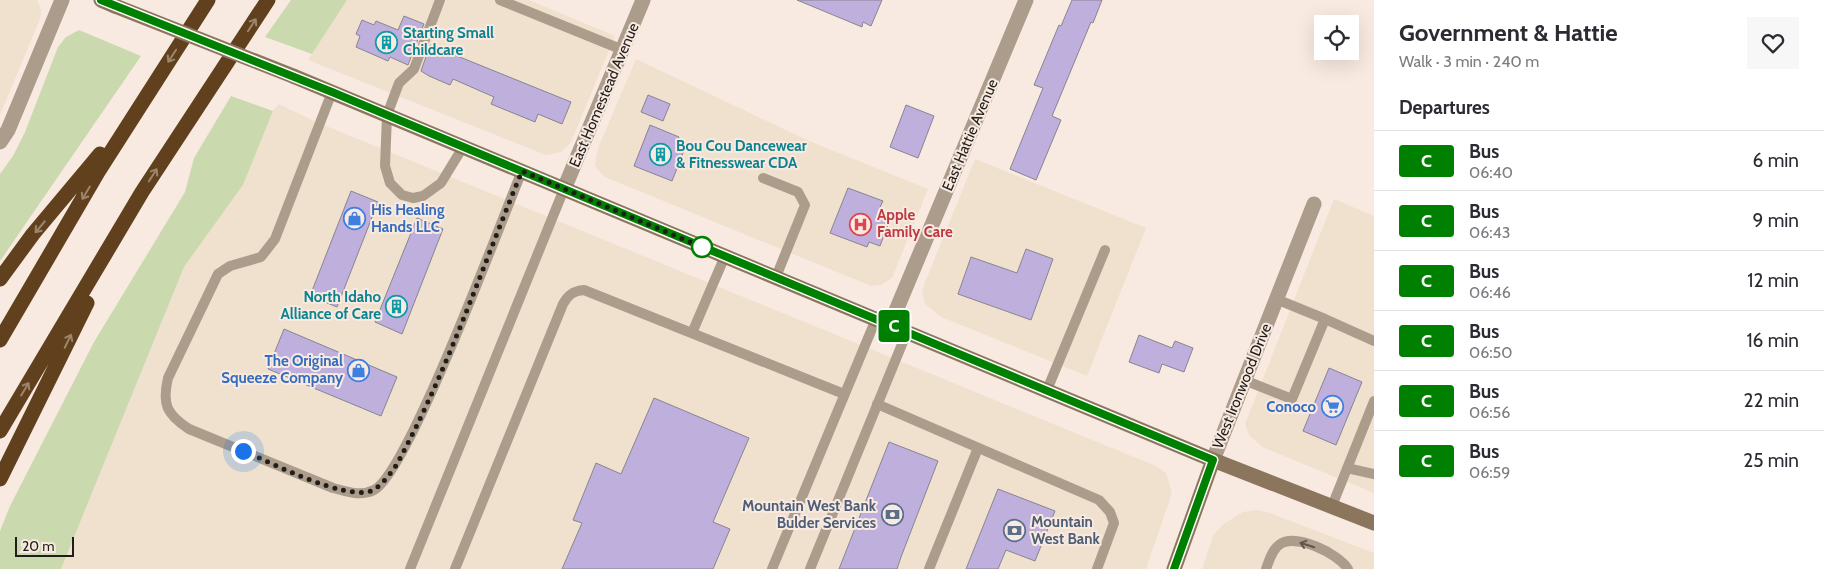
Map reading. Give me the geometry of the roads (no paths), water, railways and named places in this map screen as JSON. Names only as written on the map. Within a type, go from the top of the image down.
[{"type":"highway","points":[[0,340],[98,172],[208,0]]},
{"type":"highway","points":[[0,431],[142,192],[268,0]]},
{"type":"highway","points":[[0,278],[33,234],[138,109]]},
{"type":"highway","points":[[0,479],[142,192]]},
{"type":"main road","points":[[108,3],[332,92],[1213,460],[1374,523]]},
{"type":"main road","name":"West Ironwood Drive","points":[[1174,569],[1213,460]]},
{"type":"street","points":[[0,142],[8,130],[62,0]]},
{"type":"street","name":"East Homestead Avenue","points":[[564,189],[643,0]]},
{"type":"street","name":"East Hattie Avenue","points":[[890,325],[1026,0]]},
{"type":"street","name":"West Ironwood Drive","points":[[1213,460],[1314,204]]},
{"type":"lane","points":[[440,0],[414,69],[399,83],[387,115],[385,166],[390,183],[402,195],[413,198],[433,190],[441,183],[463,147]]},
{"type":"lane","points":[[500,0],[623,50]]},
{"type":"lane","points":[[332,92],[275,239],[261,257],[230,266],[218,274],[168,378],[164,393],[166,408],[178,422],[189,429],[333,488],[357,494],[374,490],[396,465],[438,376],[522,171]]},
{"type":"lane","points":[[763,178],[798,192],[805,205],[776,277]]},
{"type":"lane","points":[[410,569],[564,189]]},
{"type":"lane","points":[[1047,390],[1105,250]]},
{"type":"lane","points":[[692,333],[725,256]]},
{"type":"lane","points":[[455,569],[568,295],[584,290],[844,394]]},
{"type":"lane","points":[[1276,299],[1374,341]]},
{"type":"lane","points":[[772,569],[876,319]]},
{"type":"lane","points":[[1244,380],[1292,399],[1325,319]]},
{"type":"lane","points":[[810,569],[907,332]]},
{"type":"lane","points":[[1332,506],[1374,401]]},
{"type":"lane","points":[[878,404],[1099,500],[1110,512],[1114,523],[1096,569]]},
{"type":"lane","points":[[929,569],[978,448]]},
{"type":"lane","points":[[1347,468],[1374,474]]},
{"type":"lane","points":[[1266,569],[1278,546],[1284,542],[1296,541],[1326,551],[1343,561],[1348,569]]},
{"type":"place","name":"Starting Small Childcare","points":[[387,42]]},
{"type":"place","name":"Bou Cou Dancewear & Fitnesswear CDA","points":[[660,155]]},
{"type":"place","name":"His Healing Hands LLC","points":[[355,219]]},
{"type":"place","name":"Apple Family Care","points":[[861,224]]},
{"type":"place","name":"North Idaho Alliance of Care","points":[[397,306]]},
{"type":"place","name":"The Original Squeeze Company","points":[[359,370]]},
{"type":"place","name":"Conoco","points":[[1332,407]]},
{"type":"place","name":"Mountain West Bank Bulder Services","points":[[892,515]]},
{"type":"place","name":"Mountain West Bank","points":[[1015,531]]}]
